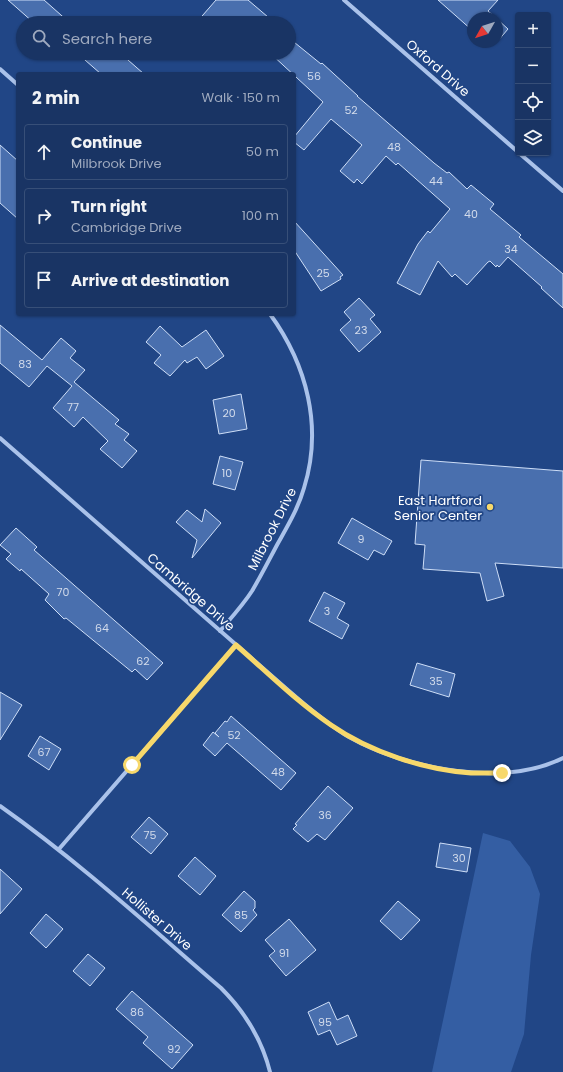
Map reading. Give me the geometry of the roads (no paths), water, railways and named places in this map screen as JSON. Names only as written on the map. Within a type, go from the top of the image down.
[{"type":"street","name":"Oxford Drive","points":[[344,0],[515,149]]},
{"type":"street","points":[[0,69],[16,83]]},
{"type":"street","name":"Oxford Drive","points":[[524,156],[563,191]]},
{"type":"street","name":"Milbrook Drive","points":[[220,631],[252,591],[288,524],[298,505],[310,463],[312,420],[307,388],[297,360],[271,316]]},
{"type":"street","name":"Cambridge Drive","points":[[0,438],[289,691],[331,725],[366,745],[414,763],[471,773],[502,773],[529,770],[563,758]]},
{"type":"street","points":[[59,849],[236,645]]},
{"type":"street","name":"Hollister Drive","points":[[0,806],[59,849],[221,988],[231,998],[257,1036],[270,1072]]},
{"type":"place","name":"East Hartford Senior Center","points":[[490,507]]}]
